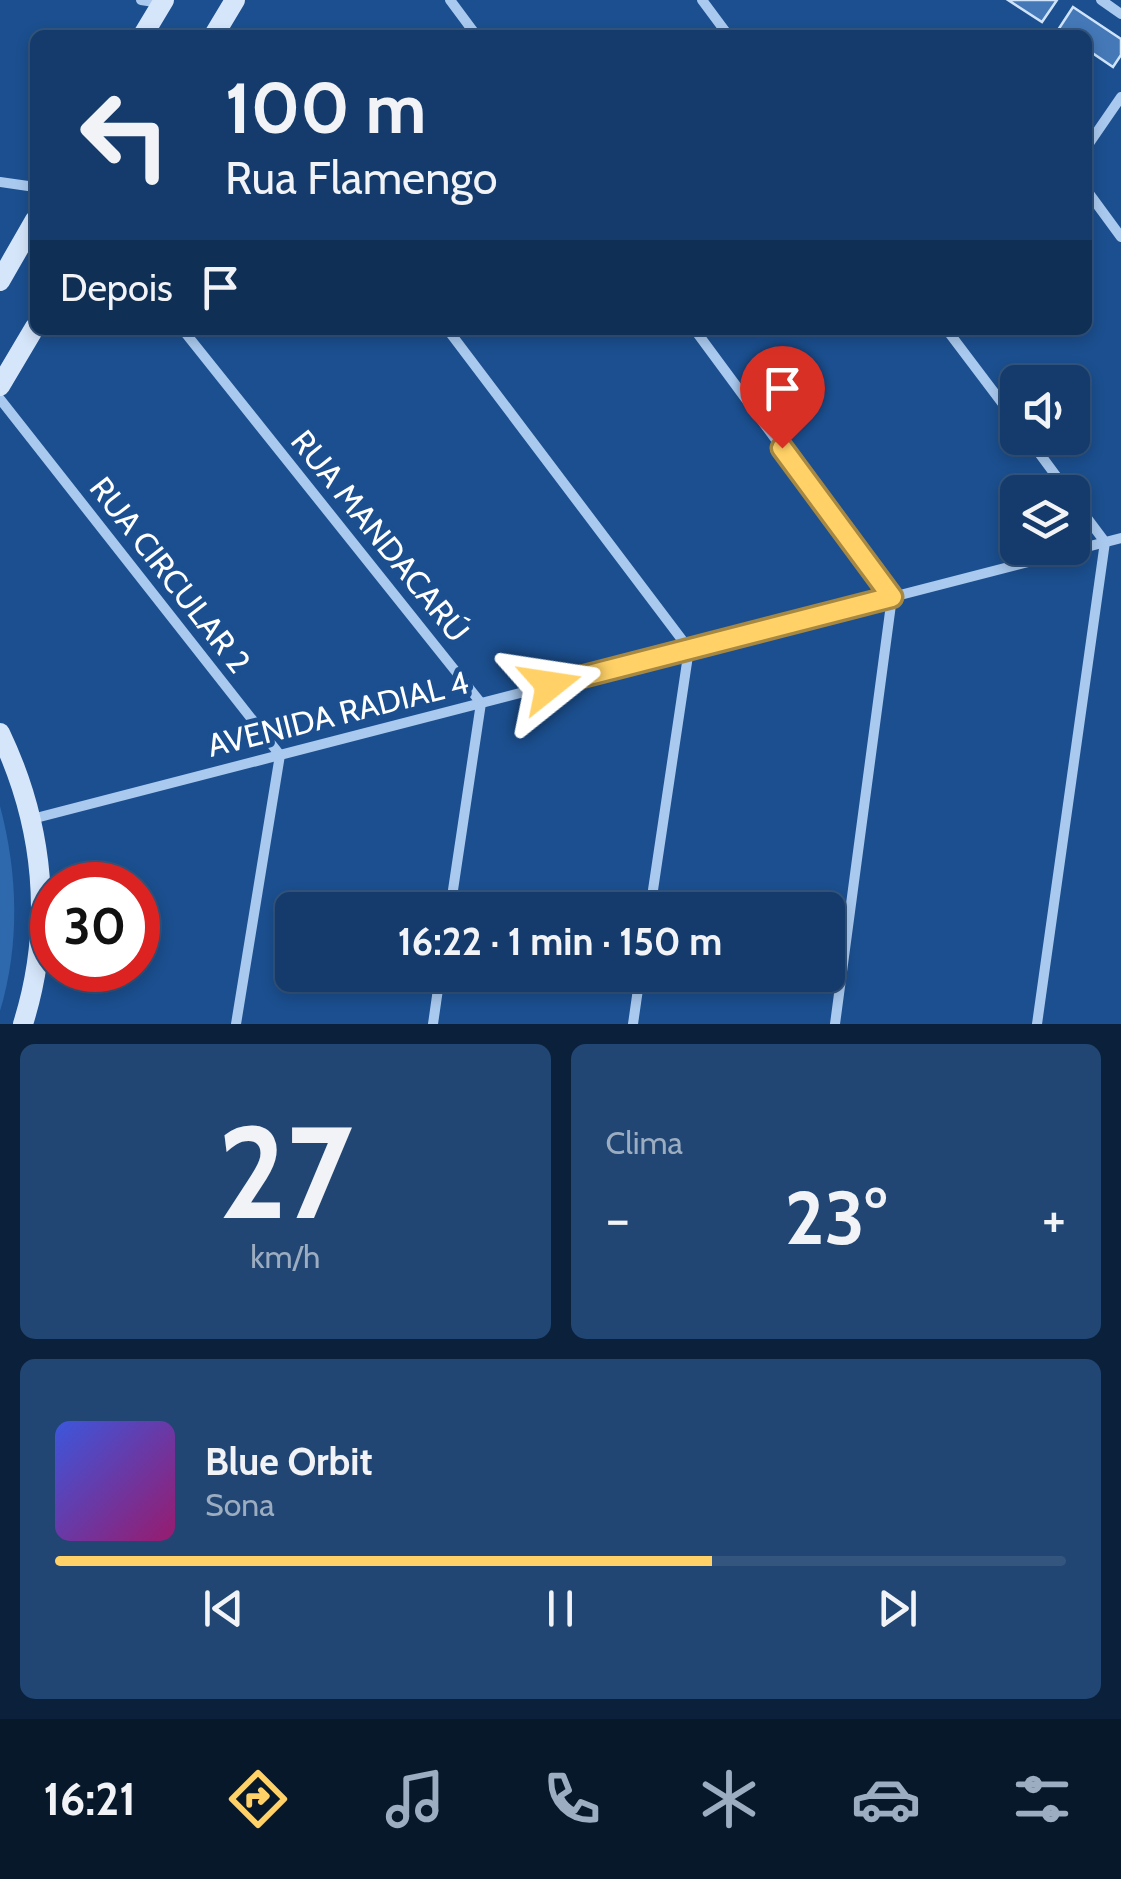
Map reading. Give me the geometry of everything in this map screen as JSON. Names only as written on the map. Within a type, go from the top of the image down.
[{"type":"street","points":[[220,30],[235,0]]},
{"type":"street","points":[[450,0],[472,30]]},
{"type":"street","points":[[702,0],[724,30]]},
{"type":"street","points":[[1101,0],[1121,14]]},
{"type":"street","points":[[145,30],[156,1]]},
{"type":"street","points":[[1092,139],[1121,97]]},
{"type":"street","points":[[0,182],[30,186]]},
{"type":"street","points":[[1092,198],[1121,238]]},
{"type":"street","points":[[0,281],[30,229]]},
{"type":"street","points":[[0,386],[30,335]]},
{"type":"street","name":"RUA MANDACARÚ","points":[[188,335],[481,703]]},
{"type":"street","points":[[452,335],[689,649],[653,892]]},
{"type":"street","points":[[699,335],[892,597],[835,1024]]},
{"type":"street","points":[[952,335],[1000,400]]},
{"type":"street","name":"RUA CIRCULAR 2","points":[[0,400],[280,755]]},
{"type":"street","points":[[1038,1024],[1105,542],[1090,522]]},
{"type":"street","name":"AVENIDA RADIAL 4","points":[[32,819],[1121,538]]},
{"type":"street","points":[[453,892],[481,703]]},
{"type":"street","points":[[0,733],[16,767],[32,819],[41,870],[42,920],[36,972],[23,1024]]},
{"type":"street","points":[[236,1024],[280,755]]},
{"type":"street","points":[[433,1024],[438,992]]},
{"type":"street","points":[[633,1024],[638,992]]},
{"type":"shaded area","points":[[0,806],[13,883],[14,935],[0,1011]]},
{"type":"building","points":[[1008,0],[1057,0],[1042,22]]},
{"type":"building","points":[[1073,7],[1121,39],[1121,55],[1113,67],[1092,53],[1092,30],[1058,30]]},
{"type":"route","points":[[550,685],[892,597],[782,448]]}]
